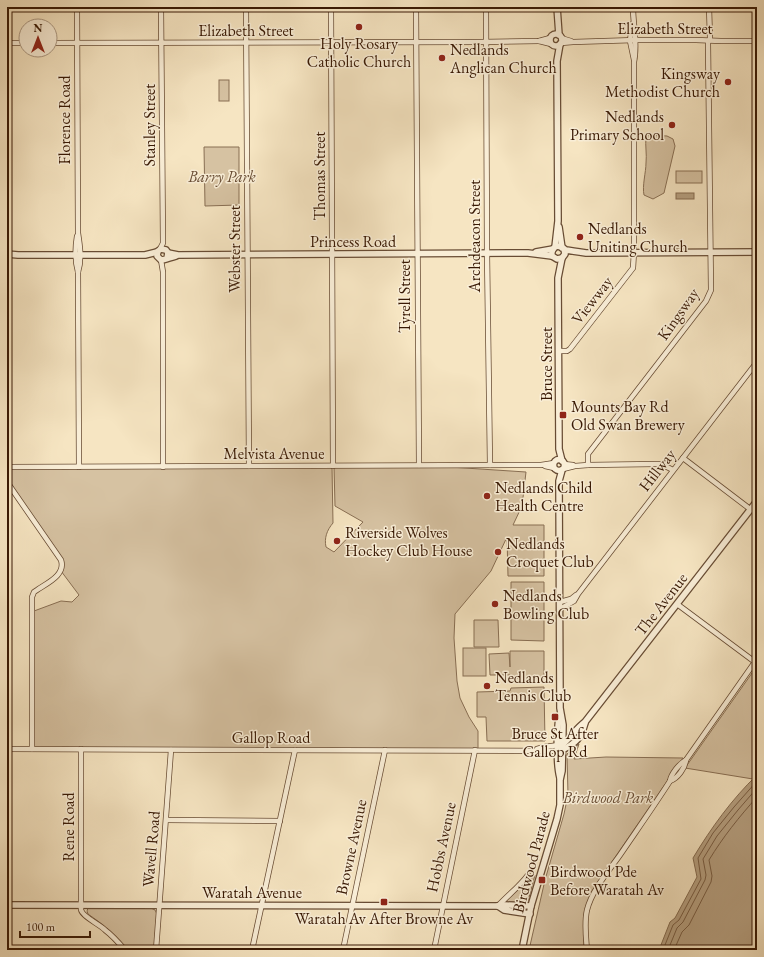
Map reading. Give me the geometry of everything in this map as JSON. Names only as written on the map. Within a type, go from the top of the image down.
[{"type":"street","name":"Florence Road","points":[[77,7],[78,255],[80,264],[78,272],[79,467]]},
{"type":"street","name":"Stanley Street","points":[[161,7],[163,467]]},
{"type":"street","name":"Webster Street","points":[[246,7],[249,466]]},
{"type":"street","name":"Thomas Street","points":[[331,7],[333,466]]},
{"type":"street","name":"Tyrell Street","points":[[416,7],[418,465]]},
{"type":"street","name":"Archdeacon Street","points":[[486,7],[490,465]]},
{"type":"street","points":[[557,7],[558,221],[554,248],[552,252],[553,257],[557,260],[563,257],[586,252]]},
{"type":"street","name":"Viewway","points":[[559,351],[567,351],[570,349],[633,268],[634,62],[630,41],[633,21],[633,7]]},
{"type":"street","name":"Kingsway","points":[[588,465],[588,454],[706,301],[710,290],[708,43],[710,7]]},
{"type":"street","name":"Viewway","points":[[633,21],[636,40],[634,62]]},
{"type":"street","name":"Elizabeth Street","points":[[58,43],[556,40],[573,42],[636,40],[757,41]]},
{"type":"street","points":[[7,43],[18,43]]},
{"type":"street","points":[[558,221],[565,252],[563,257]]},
{"type":"street","points":[[554,248],[560,246],[563,248],[586,252],[757,252]]},
{"type":"street","name":"Princess Road","points":[[528,253],[554,248]]},
{"type":"street","name":"Princess Road","points":[[7,254],[178,255],[528,253],[553,257]]},
{"type":"street","name":"Princess Road","points":[[7,257],[18,255]]},
{"type":"street","name":"Bruce Street","points":[[553,257],[558,278],[560,602],[560,708],[558,725],[560,748]]},
{"type":"street","name":"Bruce Street","points":[[558,278],[563,257]]},
{"type":"street","name":"Hillway","points":[[560,609],[574,601],[757,362]]},
{"type":"street","points":[[683,458],[750,509]]},
{"type":"street","name":"Melvista Avenue","points":[[7,467],[418,465],[575,466],[661,464],[673,470]]},
{"type":"street","points":[[7,482],[61,560],[62,564],[62,569],[56,577],[34,592],[32,597],[32,749]]},
{"type":"street","name":"The Avenue","points":[[560,748],[572,745],[578,740],[583,731],[585,722],[757,501]]},
{"type":"street","name":"Hillway","points":[[560,602],[571,599],[578,594]]},
{"type":"street","points":[[587,950],[585,927],[586,917],[590,902],[606,874],[670,781],[676,768],[686,760],[756,660],[677,604]]},
{"type":"street","name":"Gallop Road","points":[[7,749],[544,751],[560,748]]},
{"type":"street","name":"Birdwood Parade","points":[[522,950],[531,906],[560,806],[560,780],[562,771],[560,748]]},
{"type":"street","name":"Rene Road","points":[[81,750],[81,905]]},
{"type":"street","name":"Wavell Road","points":[[156,950],[167,820],[171,750]]},
{"type":"street","points":[[252,950],[295,750]]},
{"type":"street","name":"Browne Avenue","points":[[343,950],[385,750]]},
{"type":"street","name":"Hobbs Avenue","points":[[434,950],[475,750]]},
{"type":"street","points":[[167,820],[280,821]]},
{"type":"street","points":[[498,906],[528,875]]},
{"type":"street","name":"Waratah Avenue","points":[[7,905],[531,906]]},
{"type":"street","points":[[81,905],[81,912],[116,939],[125,950]]},
{"type":"street","name":"Waratah Avenue","points":[[498,906],[504,910],[530,914]]},
{"type":"green space","points":[[219,80],[229,80],[229,101],[219,101]]},
{"type":"green space","points":[[648,135],[667,136],[673,139],[675,146],[664,193],[653,199],[644,195],[646,137]]},
{"type":"green space","name":"Barry Park","points":[[204,147],[239,147],[239,205],[205,206]]},
{"type":"green space","points":[[676,171],[702,171],[702,183],[676,183]]},
{"type":"green space","points":[[419,465],[526,472],[522,506],[513,525],[544,525],[544,576],[508,576],[507,537],[491,571],[455,614],[454,638],[457,681],[460,698],[478,731],[478,750],[33,748],[34,611],[61,601],[72,602],[79,595],[61,571],[61,559],[7,478],[7,471],[9,469],[332,467],[333,523],[326,534],[325,544],[326,547],[334,552],[363,522],[335,506],[334,466]]},
{"type":"green space","points":[[511,582],[544,582],[544,641],[511,640]]},
{"type":"green space","points":[[474,620],[498,620],[499,647],[474,647]]},
{"type":"green space","points":[[463,648],[486,648],[486,676],[463,676]]},
{"type":"green space","points":[[510,651],[544,651],[544,678],[511,678],[510,675],[490,675],[489,654],[509,653],[510,667]]},
{"type":"green space","points":[[757,666],[757,775],[753,779],[685,768]]},
{"type":"green space","points":[[544,687],[545,741],[487,741],[486,717],[477,717],[477,692],[510,691],[511,688]]},
{"type":"green space","name":"Birdwood Park","points":[[579,744],[574,759],[606,757],[683,758],[592,891],[584,916],[584,950],[529,950],[545,880],[568,795],[567,754]]},
{"type":"green space","points":[[535,875],[528,901],[503,903]]},
{"type":"green space","points":[[88,908],[151,908],[155,910],[157,914],[154,950],[128,950],[109,930],[88,914]]},
{"type":"water","points":[[676,193],[694,193],[694,199],[676,199]]},
{"type":"water","points":[[757,775],[757,950],[659,950],[670,922],[675,918],[697,877],[693,858],[722,814]]},
{"type":"place","name":"Holy Rosary Catholic Church","points":[[359,27]]},
{"type":"place","name":"Nedlands Anglican Church","points":[[442,58]]},
{"type":"place","name":"Kingsway Methodist Church","points":[[728,82]]},
{"type":"place","name":"Nedlands Primary School","points":[[672,125]]},
{"type":"place","name":"Nedlands Uniting Church","points":[[580,237]]},
{"type":"place","name":"Mounts Bay Rd Old Swan Brewery","points":[[563,415]]},
{"type":"place","name":"Nedlands Child Health Centre","points":[[487,496]]},
{"type":"place","name":"Riverside Wolves Hockey Club House","points":[[337,541]]},
{"type":"place","name":"Nedlands Croquet Club","points":[[498,552]]},
{"type":"place","name":"Nedlands Bowling Club","points":[[495,604]]},
{"type":"place","name":"Nedlands Tennis Club","points":[[487,686]]},
{"type":"place","name":"Bruce St After Gallop Rd","points":[[555,717]]},
{"type":"place","name":"Birdwood Pde Before Waratah Av","points":[[542,880]]},
{"type":"place","name":"Waratah Av After Browne Av","points":[[384,902]]}]
